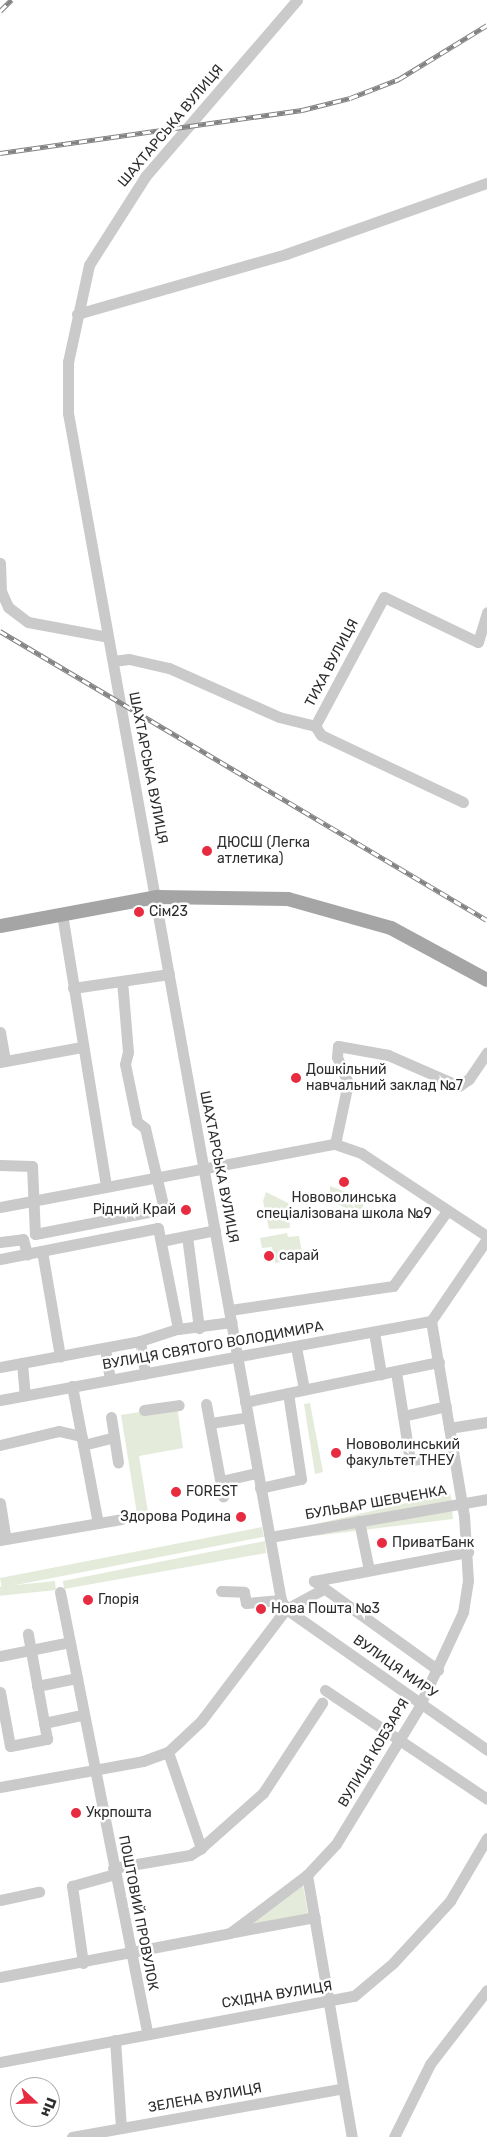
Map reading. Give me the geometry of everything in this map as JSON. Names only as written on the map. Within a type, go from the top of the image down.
[{"type":"main road","points":[[0,926],[157,897],[240,895],[288,898],[335,910],[427,944],[487,980]]},
{"type":"street","name":"ШАХТАРСЬКА ВУЛИЦЯ","points":[[283,1604],[257,1473],[157,897],[68,413],[68,362],[89,265],[145,177],[297,0]]},
{"type":"street","points":[[77,314],[286,254],[487,183]]},
{"type":"street","points":[[0,563],[1,591],[8,607],[28,622],[108,637]]},
{"type":"street","name":"ТИХА ВУЛИЦЯ","points":[[113,661],[129,659],[178,671],[279,717],[315,726],[384,597],[478,642],[487,612]]},
{"type":"street","points":[[315,726],[321,735],[463,802]]},
{"type":"street","points":[[62,914],[82,1047],[106,1185]]},
{"type":"street","points":[[73,988],[169,974]]},
{"type":"street","points":[[0,1165],[30,1164],[35,1234],[164,1209],[145,1128],[137,1122],[125,1064],[128,1052],[122,981]]},
{"type":"street","points":[[0,1032],[2,1061],[82,1047]]},
{"type":"street","points":[[335,1144],[348,1083],[336,1058],[338,1046],[388,1055],[459,1086],[469,1079],[487,1052]]},
{"type":"street","points":[[0,1207],[106,1185],[335,1144],[361,1152],[487,1237],[431,1321]]},
{"type":"street","points":[[230,1310],[393,1286],[447,1211]]},
{"type":"street","points":[[0,1259],[158,1228],[178,1329]]},
{"type":"street","points":[[160,1241],[215,1230]]},
{"type":"street","points":[[187,1236],[199,1328]]},
{"type":"street","points":[[0,1242],[23,1239],[27,1254]]},
{"type":"street","points":[[42,1251],[60,1356]]},
{"type":"street","name":"ВУЛИЦЯ СВЯТОГО ВОЛОДИМИРА","points":[[0,1400],[431,1321]]},
{"type":"street","name":"ВУЛИЦЯ КОБЗАРЯ","points":[[0,1976],[130,1955],[230,1933],[308,1875],[336,1844],[401,1739],[438,1670],[463,1612],[468,1552],[450,1428],[431,1321]]},
{"type":"street","points":[[0,1367],[140,1341],[178,1329],[199,1328],[232,1322]]},
{"type":"street","points":[[374,1332],[381,1374]]},
{"type":"street","points":[[140,1341],[146,1374]]},
{"type":"street","points":[[296,1347],[304,1389]]},
{"type":"street","points":[[105,1348],[110,1380]]},
{"type":"street","points":[[245,1402],[439,1362]]},
{"type":"street","points":[[22,1363],[25,1395]]},
{"type":"street","points":[[396,1372],[410,1460],[453,1456]]},
{"type":"street","points":[[72,1386],[98,1523]]},
{"type":"street","points":[[260,1488],[301,1479],[288,1393]]},
{"type":"street","points":[[206,1404],[223,1496]]},
{"type":"street","points":[[144,1410],[179,1405]]},
{"type":"street","points":[[403,1416],[446,1406]]},
{"type":"street","points":[[111,1417],[118,1462]]},
{"type":"street","points":[[211,1423],[248,1418]]},
{"type":"street","points":[[450,1428],[487,1422]]},
{"type":"street","points":[[0,1445],[59,1431],[82,1440],[114,1437]]},
{"type":"street","points":[[220,1481],[257,1473]]},
{"type":"street","name":"БУЛЬВАР ШЕВЧЕНКА","points":[[270,1537],[487,1499]]},
{"type":"street","points":[[0,1504],[3,1540],[120,1519]]},
{"type":"street","points":[[359,1521],[369,1570]]},
{"type":"street","points":[[438,1670],[321,1590],[314,1581],[468,1552]]},
{"type":"street","points":[[221,1591],[244,1592],[246,1604],[283,1604],[321,1590]]},
{"type":"street","name":"ПОШТОВИЙ ПРОВУЛОК","points":[[60,1592],[130,1955],[147,2033]]},
{"type":"street","points":[[0,1787],[94,1769],[168,1752],[201,1721],[283,1604]]},
{"type":"street","name":"ВУЛИЦЯ МИРУ","points":[[283,1604],[420,1704],[487,1750]]},
{"type":"street","points":[[0,1692],[10,1746],[47,1739],[28,1634]]},
{"type":"street","points":[[0,1656],[70,1642]]},
{"type":"street","points":[[37,1686],[77,1678]]},
{"type":"street","points":[[325,1690],[401,1739],[487,1799]]},
{"type":"street","points":[[83,1963],[72,1886],[114,1871],[190,1855],[201,1848],[263,1793],[322,1703]]},
{"type":"street","points":[[44,1723],[84,1715]]},
{"type":"street","points":[[168,1752],[201,1848]]},
{"type":"street","name":"СХІДНА ВУЛИЦЯ","points":[[0,2062],[147,2033],[329,2003],[354,1996],[392,1963],[450,1901],[487,1838]]},
{"type":"street","points":[[308,1875],[352,2137]]},
{"type":"street","points":[[0,1900],[39,1892]]},
{"type":"street","points":[[230,1933],[315,1917]]},
{"type":"street","points":[[394,2137],[430,2064],[487,1990]]},
{"type":"street","points":[[115,2040],[121,2128]]},
{"type":"street","name":"ЗЕЛЕНА ВУЛИЦЯ","points":[[72,2137],[343,2088]]},
{"type":"green space","points":[[330,1186],[365,1199],[362,1209],[349,1210],[330,1200]]},
{"type":"green space","points":[[266,1192],[288,1203],[290,1215],[282,1216],[289,1216],[290,1228],[269,1229],[263,1201]]},
{"type":"green space","points":[[287,1233],[288,1237],[299,1236],[303,1258],[275,1263],[272,1247],[262,1248],[260,1238]]},
{"type":"green space","points":[[310,1403],[323,1472],[315,1474],[304,1404]]},
{"type":"green space","points":[[177,1406],[183,1448],[139,1456],[148,1512],[137,1514],[121,1415]]},
{"type":"green space","points":[[450,1493],[452,1502],[282,1541],[279,1532]]},
{"type":"green space","points":[[452,1511],[453,1519],[280,1540],[279,1532]]},
{"type":"green space","points":[[262,1527],[264,1537],[2,1588],[0,1578]]},
{"type":"green space","points":[[265,1541],[266,1553],[64,1589],[63,1581]]},
{"type":"green space","points":[[55,1581],[56,1590],[0,1596],[0,1587]]},
{"type":"green space","points":[[303,1885],[308,1914],[248,1926]]},
{"type":"railway","points":[[0,11],[11,0]]},
{"type":"railway","points":[[0,153],[302,110],[350,98],[399,79],[487,25]]},
{"type":"railway","points":[[0,631],[487,920]]},
{"type":"place","name":"ДЮСШ (Легка атлетика)","points":[[207,851]]},
{"type":"place","name":"Сім23","points":[[139,912]]},
{"type":"place","name":"Дошкільний навчальний заклад №7","points":[[296,1078]]},
{"type":"place","name":"Нововолинська спеціалізована школа №9","points":[[344,1182]]},
{"type":"place","name":"Рідний Край","points":[[186,1210]]},
{"type":"place","name":"сарай","points":[[269,1256]]},
{"type":"place","name":"Нововолинський факультет ТНЕУ","points":[[336,1453]]},
{"type":"place","name":"FOREST","points":[[176,1492]]},
{"type":"place","name":"Здорова Родина","points":[[241,1517]]},
{"type":"place","name":"ПриватБанк","points":[[382,1543]]},
{"type":"place","name":"Глорія","points":[[88,1600]]},
{"type":"place","name":"Нова Пошта №3","points":[[261,1609]]},
{"type":"place","name":"Укрпошта","points":[[76,1813]]}]
